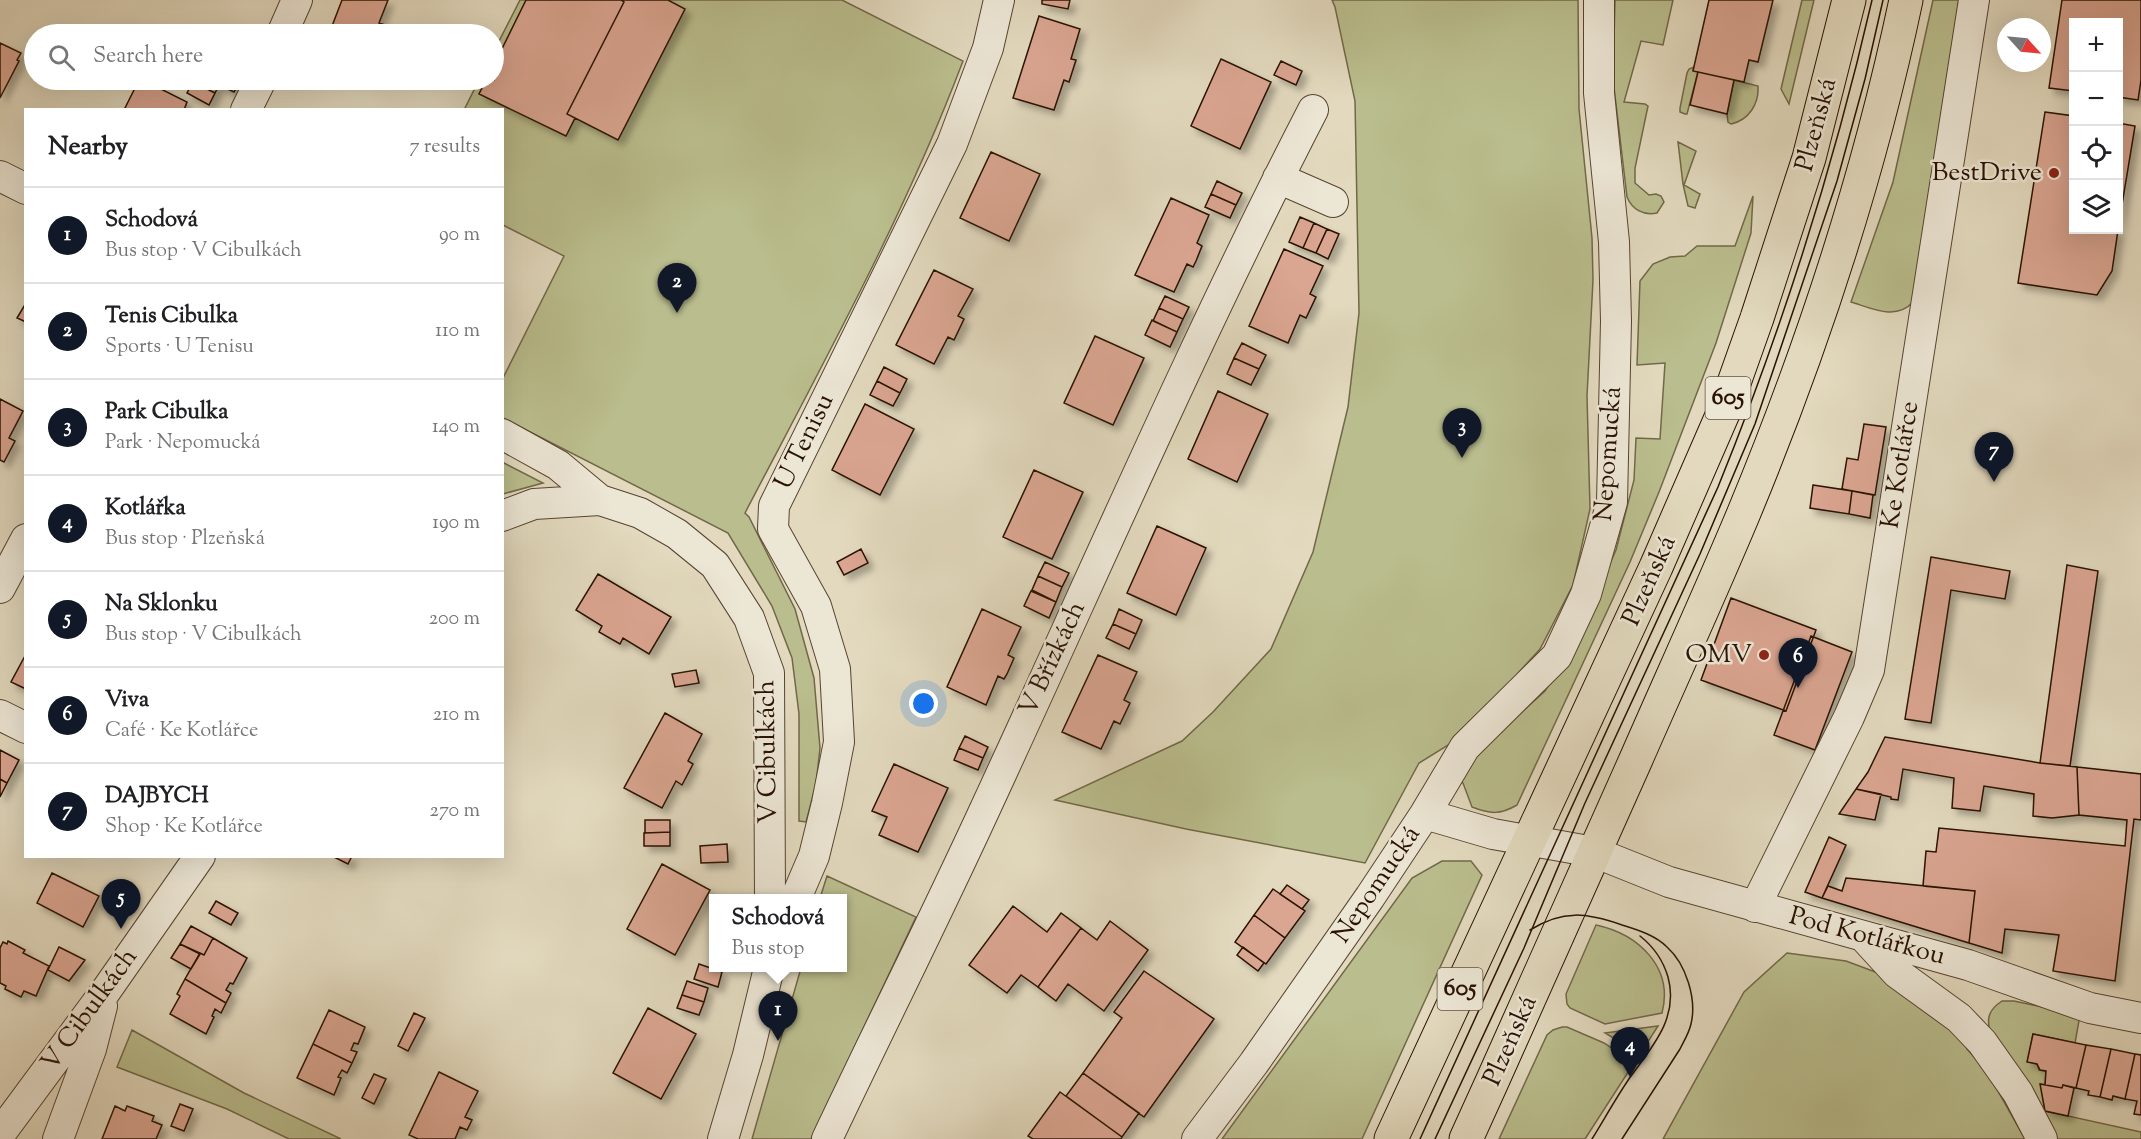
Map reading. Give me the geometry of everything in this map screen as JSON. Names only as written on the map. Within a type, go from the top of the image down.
[{"type":"main road","name":"Plzeňská","points":[[1391,1139],[1656,567],[1724,411],[1796,200],[1839,45],[1849,0]]},
{"type":"main road","name":"Plzeňská","points":[[1466,1139],[1744,514],[1821,311],[1873,139],[1906,0]]},
{"type":"street","points":[[286,24],[297,0]]},
{"type":"street","name":"U Tenisu","points":[[798,894],[814,856],[839,742],[836,680],[835,669],[816,606],[773,529],[774,506],[952,144],[988,48],[999,0]]},
{"type":"street","name":"Nepomucká","points":[[1197,1139],[1370,897],[1425,814],[1465,747],[1557,656],[1586,594],[1612,502],[1616,285],[1614,242],[1599,93],[1599,0]]},
{"type":"street","name":"Ke Kotlářce","points":[[1755,907],[1771,871],[1845,728],[1869,670],[1974,0]]},
{"type":"street","points":[[247,108],[256,90]]},
{"type":"street","name":"V Břízkách","points":[[827,1139],[984,812],[1162,420],[1313,110]]},
{"type":"street","points":[[0,176],[24,188]]},
{"type":"street","points":[[1278,178],[1333,202]]},
{"type":"street","points":[[504,435],[558,465],[600,500]]},
{"type":"street","name":"V Cibulkách","points":[[504,515],[534,504],[600,500],[640,513],[677,534],[715,565],[749,618],[768,673],[770,894]]},
{"type":"street","points":[[0,588],[24,543]]},
{"type":"street","points":[[0,715],[24,727]]},
{"type":"street","name":"Pod Kotlářkou","points":[[1425,814],[1493,834],[1594,852],[1669,882],[1968,964],[2090,1008],[2141,1018]]},
{"type":"street","name":"V Cibulkách","points":[[0,1134],[105,992],[199,858]]},
{"type":"street","points":[[1863,936],[1897,973],[1959,1018],[1982,1042],[2018,1093],[2042,1139]]},
{"type":"street","points":[[723,1139],[748,1055],[768,972]]},
{"type":"street","points":[[58,1139],[91,1049],[105,992]]},
{"type":"green space","points":[[520,0],[842,0],[963,61],[915,177],[861,290],[745,513],[795,609],[814,678],[820,748],[816,784],[806,822],[799,821],[799,714],[792,658],[772,606],[728,533],[504,419],[504,376],[564,256],[504,226],[504,108],[465,108],[474,90],[504,90],[504,31]]},
{"type":"green space","points":[[1332,0],[1578,0],[1579,109],[1592,238],[1593,280],[1587,396],[1590,509],[1573,585],[1540,649],[1458,739],[1419,763],[1365,863],[1186,829],[1055,800],[1182,741],[1213,712],[1271,649],[1313,552],[1348,407],[1359,313],[1355,101]]},
{"type":"green space","points":[[1615,0],[1673,0],[1663,45],[1641,41],[1624,102],[1648,106],[1635,168],[1635,183],[1649,195],[1661,196],[1664,202],[1657,213],[1639,211],[1627,197],[1613,79]]},
{"type":"green space","points":[[1802,0],[1814,0],[1789,104],[1781,89]]},
{"type":"green space","points":[[1933,0],[1959,0],[1913,302],[1899,311],[1875,310],[1851,302],[1893,182]]},
{"type":"green space","points":[[1694,67],[1693,70],[1698,72],[1687,114],[1685,114],[1680,112],[1680,108],[1687,73]]},
{"type":"green space","points":[[1734,80],[1758,86],[1758,93],[1755,105],[1748,115],[1731,124],[1728,122],[1727,114]]},
{"type":"green space","points":[[1678,142],[1696,151],[1684,185],[1700,194],[1695,208],[1688,206],[1683,184]]},
{"type":"green space","points":[[1753,196],[1751,233],[1716,343],[1630,562],[1517,805],[1505,811],[1495,812],[1472,807],[1463,783],[1458,781],[1476,753],[1545,691],[1572,649],[1616,550],[1634,480],[1636,438],[1660,439],[1665,363],[1637,365],[1640,281],[1653,264],[1670,257],[1685,256],[1697,246],[1735,246]]},
{"type":"green space","points":[[504,463],[543,483],[504,494]]},
{"type":"green space","points":[[1442,861],[1471,861],[1482,875],[1362,1139],[1222,1139],[1412,878]]},
{"type":"green space","points":[[827,876],[916,917],[811,1139],[752,1139],[800,972],[847,972],[847,894],[821,894]]},
{"type":"green space","points":[[1596,925],[1626,936],[1649,955],[1663,981],[1662,1013],[1605,1024],[1570,1008],[1567,1004],[1566,994]]},
{"type":"green space","points":[[1787,953],[1846,961],[1894,979],[1955,1024],[1967,1049],[1986,1070],[2025,1139],[1663,1139],[1744,992]]},
{"type":"green space","points":[[2002,1001],[2014,1001],[2080,1015],[2075,1043],[2033,1034],[2028,1061],[2037,1064],[2039,1070],[2046,1071],[2045,1085],[2041,1084],[2045,1111],[2141,1132],[2141,1139],[2057,1139],[1990,1031],[1988,1022],[1990,1014],[1994,1007]]},
{"type":"green space","points":[[1658,1026],[1640,1054],[1605,1033]]},
{"type":"green space","points":[[1562,1027],[1604,1043],[1634,1063],[1585,1139],[1499,1139],[1547,1035]]},
{"type":"green space","points":[[132,1030],[244,1093],[341,1139],[289,1139],[227,1109],[117,1067]]},
{"type":"building","points":[[342,0],[388,0],[379,23],[382,24],[333,24]]},
{"type":"building","points":[[526,0],[621,0],[624,2],[567,114],[575,118],[566,136],[479,94],[481,90],[504,90],[504,45]]},
{"type":"building","points":[[621,0],[668,0],[685,9],[618,140],[567,114],[624,2]]},
{"type":"building","points":[[1042,0],[1070,0],[1068,9],[1042,4]]},
{"type":"building","points":[[1709,0],[1773,0],[1758,62],[1749,60],[1744,82],[1693,71]]},
{"type":"building","points":[[2062,0],[2141,0],[2141,80],[2138,100],[2123,98],[2123,18],[2069,18],[2069,90],[2049,88]]},
{"type":"building","points":[[1039,16],[1080,29],[1071,59],[1076,60],[1069,82],[1064,80],[1054,110],[1013,98]]},
{"type":"building","points":[[0,43],[21,53],[0,98]]},
{"type":"building","points":[[1221,59],[1271,82],[1240,149],[1191,126]]},
{"type":"building","points":[[1281,61],[1302,71],[1296,85],[1274,75]]},
{"type":"building","points":[[1698,72],[1734,80],[1727,114],[1690,105]]},
{"type":"building","points":[[134,90],[163,90],[187,102],[185,108],[125,108]]},
{"type":"building","points":[[189,90],[209,90],[215,93],[209,105],[187,93]]},
{"type":"building","name":"BestDrive","points":[[2045,112],[2069,115],[2069,234],[2117,234],[2112,271],[2097,295],[2018,283]]},
{"type":"building","points":[[2123,124],[2135,126],[2123,199]]},
{"type":"building","points":[[991,152],[1040,174],[1009,241],[960,218]]},
{"type":"building","points":[[1217,181],[1242,193],[1236,205],[1211,194]]},
{"type":"building","points":[[1211,194],[1236,205],[1230,218],[1205,207]]},
{"type":"building","points":[[1171,198],[1209,215],[1197,243],[1202,246],[1196,261],[1193,267],[1187,264],[1174,292],[1135,275]]},
{"type":"building","points":[[1300,217],[1314,223],[1303,248],[1289,242]]},
{"type":"building","points":[[1314,223],[1327,229],[1316,253],[1303,248]]},
{"type":"building","points":[[1327,229],[1339,234],[1328,259],[1316,253]]},
{"type":"building","points":[[1284,249],[1323,266],[1310,294],[1316,297],[1306,318],[1300,315],[1288,343],[1249,326]]},
{"type":"building","points":[[934,270],[973,289],[958,316],[964,319],[954,340],[948,337],[934,364],[896,345]]},
{"type":"building","points":[[1165,296],[1189,307],[1183,319],[1159,308]]},
{"type":"building","points":[[24,306],[24,321],[17,318]]},
{"type":"building","points":[[1159,308],[1183,319],[1177,332],[1153,321]]},
{"type":"building","points":[[1152,320],[1177,332],[1170,347],[1145,335]]},
{"type":"building","points":[[1095,336],[1144,358],[1113,425],[1064,403]]},
{"type":"building","points":[[1242,343],[1266,355],[1259,369],[1234,358]]},
{"type":"building","points":[[1234,358],[1259,369],[1251,385],[1227,374]]},
{"type":"building","points":[[884,367],[907,379],[900,393],[877,381]]},
{"type":"building","points":[[877,381],[900,393],[893,406],[870,395]]},
{"type":"building","points":[[1218,391],[1268,414],[1237,482],[1188,459]]},
{"type":"building","points":[[0,399],[23,411],[9,438],[15,441],[4,462],[0,460]]},
{"type":"building","points":[[865,404],[914,429],[880,495],[832,470]]},
{"type":"building","points":[[1864,424],[1886,427],[1875,495],[1842,489],[1847,458],[1858,460]]},
{"type":"building","points":[[1034,470],[1083,492],[1052,559],[1003,537]]},
{"type":"building","points":[[1813,485],[1852,491],[1849,514],[1810,508]]},
{"type":"building","points":[[1852,491],[1873,495],[1870,518],[1849,514]]},
{"type":"building","points":[[1157,526],[1206,548],[1176,615],[1127,593]]},
{"type":"building","points":[[861,549],[868,563],[844,575],[837,562]]},
{"type":"building","points":[[1931,557],[2010,571],[2005,599],[1951,590],[1931,723],[1905,719]]},
{"type":"building","points":[[1045,562],[1069,573],[1062,587],[1038,576]]},
{"type":"building","points":[[2067,565],[2098,571],[2070,766],[2040,763]]},
{"type":"building","points":[[598,574],[671,617],[649,654],[623,638],[620,644],[599,632],[602,626],[576,610]]},
{"type":"building","points":[[1038,576],[1062,587],[1056,602],[1032,590]]},
{"type":"building","points":[[1031,591],[1056,602],[1049,618],[1024,606]]},
{"type":"building","points":[[1731,598],[1816,630],[1786,711],[1701,680]]},
{"type":"building","points":[[982,609],[1021,627],[1008,655],[1014,658],[1007,674],[1004,679],[998,676],[986,705],[947,687]]},
{"type":"building","points":[[1119,609],[1142,620],[1136,634],[1113,624]]},
{"type":"building","points":[[1113,624],[1136,634],[1129,649],[1106,638]]},
{"type":"building","points":[[1811,636],[1852,652],[1815,750],[1774,735]]},
{"type":"building","points":[[1098,655],[1137,672],[1124,700],[1130,703],[1120,724],[1114,721],[1101,749],[1062,732]]},
{"type":"building","points":[[24,658],[24,688],[11,682]]},
{"type":"building","points":[[696,670],[699,683],[675,687],[672,674]]},
{"type":"building","points":[[665,713],[702,734],[688,761],[693,764],[682,785],[676,781],[662,808],[624,788]]},
{"type":"building","points":[[965,736],[988,747],[983,758],[959,748]]},
{"type":"building","points":[[1885,737],[2077,767],[2079,815],[2052,818],[2033,816],[2034,794],[1984,786],[1980,811],[1952,808],[1954,778],[1903,769],[1898,800],[1856,789],[1868,772]]},
{"type":"building","points":[[959,748],[983,758],[978,770],[954,760]]},
{"type":"building","points":[[0,750],[19,760],[7,783],[0,779]]},
{"type":"building","points":[[894,764],[948,788],[918,852],[879,835],[887,817],[872,811]]},
{"type":"building","points":[[2077,767],[2141,774],[2141,820],[2134,819],[2115,981],[2053,971],[2059,935],[2005,929],[2002,953],[1969,943],[1975,891],[1923,886],[1926,851],[1936,852],[1939,828],[2125,846],[2127,820],[2079,815]]},
{"type":"building","points":[[0,779],[7,783],[0,797]]},
{"type":"building","points":[[1856,789],[1881,794],[1875,820],[1839,814]]},
{"type":"building","points":[[645,820],[670,820],[670,832],[645,833]]},
{"type":"building","points":[[670,832],[670,846],[644,846],[644,833]]},
{"type":"building","points":[[1829,837],[1846,845],[1822,898],[1805,892]]},
{"type":"building","points":[[727,844],[728,862],[701,863],[700,846]]},
{"type":"building","points":[[336,858],[351,858],[348,864]]},
{"type":"building","points":[[662,864],[710,890],[675,955],[627,929]]},
{"type":"building","points":[[52,873],[99,896],[83,927],[37,903]]},
{"type":"building","points":[[1846,878],[1975,891],[1969,943],[1822,898],[1828,886],[1842,891]]},
{"type":"building","points":[[1287,885],[1309,900],[1302,909],[1280,894]]},
{"type":"building","points":[[1273,889],[1305,911],[1285,938],[1254,915]]},
{"type":"building","points":[[216,901],[238,913],[231,925],[209,913]]},
{"type":"building","points":[[1013,906],[1047,932],[1061,913],[1081,928],[1038,987],[1021,975],[1007,993],[969,965]]},
{"type":"building","points":[[1254,915],[1285,938],[1266,964],[1235,942]]},
{"type":"building","points":[[1110,921],[1148,950],[1104,1011],[1068,984],[1056,1001],[1038,987],[1081,928],[1097,940]]},
{"type":"building","points":[[191,926],[213,938],[204,955],[180,944]]},
{"type":"building","points":[[213,938],[247,958],[233,984],[230,983],[226,990],[231,993],[226,1003],[185,979],[200,953],[204,955]]},
{"type":"building","points":[[8,941],[25,950],[23,953],[49,966],[36,996],[24,991],[21,997],[5,989],[6,986],[0,983],[0,948],[3,942],[7,944]]},
{"type":"building","points":[[180,944],[200,954],[191,969],[171,958]]},
{"type":"building","points":[[59,947],[85,960],[69,981],[48,970]]},
{"type":"building","points":[[1243,947],[1264,963],[1258,971],[1237,955]]},
{"type":"building","points":[[699,964],[709,967],[709,972],[722,972],[718,987],[694,979]]},
{"type":"building","points":[[1144,971],[1214,1019],[1144,1117],[1083,1073],[1122,1018],[1114,1012]]},
{"type":"building","points":[[185,979],[226,1003],[221,1013],[215,1009],[206,1034],[170,1014],[180,996],[177,994]]},
{"type":"building","points":[[687,981],[708,988],[704,1002],[682,995]]},
{"type":"building","points":[[682,995],[704,1002],[699,1015],[677,1008]]},
{"type":"building","points":[[648,1008],[696,1034],[661,1099],[613,1073]]},
{"type":"building","points":[[329,1010],[365,1027],[358,1044],[354,1043],[351,1050],[357,1052],[352,1063],[313,1044]]},
{"type":"building","points":[[414,1013],[425,1018],[408,1051],[398,1046]]},
{"type":"building","points":[[2033,1034],[2086,1045],[2076,1088],[2045,1085],[2046,1071],[2040,1070],[2037,1064],[2027,1062]]},
{"type":"building","points":[[313,1044],[352,1063],[347,1073],[342,1070],[338,1077],[341,1078],[334,1095],[297,1078]]},
{"type":"building","points":[[2086,1045],[2111,1049],[2100,1097],[2088,1095],[2089,1091],[2076,1088]]},
{"type":"building","points":[[2111,1049],[2135,1054],[2125,1099],[2113,1096],[2112,1100],[2100,1097]]},
{"type":"building","points":[[2135,1054],[2141,1055],[2141,1115],[2134,1114],[2137,1101],[2125,1099]]},
{"type":"building","points":[[439,1072],[478,1091],[465,1117],[472,1120],[467,1130],[460,1127],[455,1139],[418,1139],[409,1135]]},
{"type":"building","points":[[1083,1073],[1139,1113],[1122,1137],[1066,1096]]},
{"type":"building","points":[[374,1074],[386,1079],[374,1104],[362,1098]]},
{"type":"building","points":[[2040,1084],[2074,1088],[2068,1116],[2045,1111]]},
{"type":"building","points":[[1060,1092],[1122,1137],[1121,1139],[1033,1139],[1028,1136]]},
{"type":"building","points":[[180,1104],[193,1109],[184,1131],[171,1126]]},
{"type":"building","points":[[115,1106],[125,1111],[127,1106],[154,1116],[152,1121],[162,1125],[156,1139],[102,1139]]},
{"type":"tram line","points":[[1420,1139],[1718,487],[1764,368],[1805,246],[1841,124],[1872,0]]},
{"type":"tram line","points":[[1435,1139],[1524,948],[1585,803],[1700,554],[1755,424],[1837,181],[1865,79],[1883,0]]},
{"type":"tram line","points":[[1530,930],[1542,923],[1564,916],[1598,918],[1640,931],[1657,939],[1674,954],[1685,972],[1692,1004],[1689,1031],[1680,1049],[1622,1139]]},
{"type":"tram line","points":[[1592,1139],[1655,1042],[1667,1018],[1670,1005],[1668,977],[1657,954],[1640,936]]},
{"type":"place","name":"BestDrive","points":[[2054,173]]},
{"type":"place","name":"Tenis Cibulka","points":[[677,313]]},
{"type":"place","name":"Park Cibulka","points":[[1462,458]]},
{"type":"place","name":"DAJBYCH","points":[[1994,482]]},
{"type":"place","name":"OMV","points":[[1764,655]]},
{"type":"place","name":"Viva","points":[[1798,688]]},
{"type":"place","name":"Na Sklonku","points":[[121,929]]},
{"type":"place","name":"Schodová","points":[[778,1041]]},
{"type":"place","name":"Kotlářka","points":[[1630,1077]]}]
